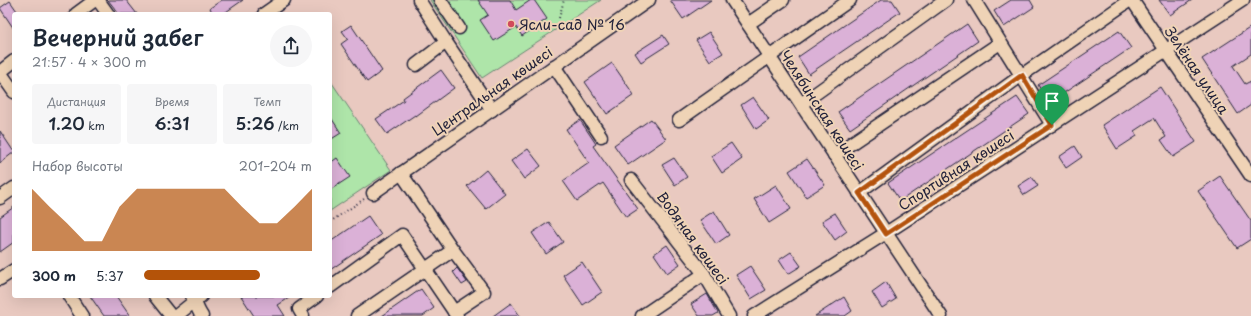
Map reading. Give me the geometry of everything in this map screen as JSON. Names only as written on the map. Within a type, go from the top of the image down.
[{"type":"street","points":[[79,12],[95,0]]},
{"type":"street","points":[[98,0],[107,12]]},
{"type":"street","points":[[267,12],[284,0]]},
{"type":"street","points":[[419,0],[492,110]]},
{"type":"street","points":[[440,0],[459,28]]},
{"type":"street","name":"Центральная көшесі","points":[[373,193],[649,0]]},
{"type":"street","name":"Челябинская көшесі","points":[[732,0],[941,316]]},
{"type":"street","points":[[748,24],[783,0]]},
{"type":"street","points":[[679,120],[850,0]]},
{"type":"street","points":[[801,104],[946,0]]},
{"type":"street","points":[[974,0],[1052,125]]},
{"type":"street","points":[[859,193],[1022,75],[1131,0]]},
{"type":"street","name":"Зелёная улица","points":[[1131,0],[1251,176]]},
{"type":"street","name":"Спортивная көшесі","points":[[754,316],[886,234],[1243,0]]},
{"type":"street","points":[[416,65],[446,42]]},
{"type":"street","points":[[834,155],[1000,43]]},
{"type":"street","points":[[12,63],[0,72],[12,89]]},
{"type":"street","points":[[554,66],[601,136]]},
{"type":"street","points":[[332,286],[402,235],[456,314],[484,292],[453,250],[401,173]]},
{"type":"street","name":"Водяная көшесі","points":[[631,180],[704,274],[729,316]]},
{"type":"street","points":[[1,195],[12,189]]},
{"type":"street","points":[[357,316],[453,250]]},
{"type":"street","points":[[0,279],[12,271]]},
{"type":"street","points":[[642,316],[704,274]]},
{"type":"street","points":[[70,298],[82,316]]},
{"type":"street","points":[[157,298],[171,316]]},
{"type":"street","points":[[176,316],[196,298]]},
{"type":"street","points":[[196,298],[198,312],[202,316]]},
{"type":"street","points":[[303,316],[299,309],[314,298]]},
{"type":"path","points":[[559,18],[564,0]]},
{"type":"path","points":[[332,221],[373,193]]},
{"type":"green space","points":[[430,0],[601,0],[482,78]]},
{"type":"green space","points":[[332,83],[391,170],[332,210]]},
{"type":"building","points":[[108,0],[126,0],[135,12],[117,12]]},
{"type":"building","points":[[222,0],[243,0],[226,12],[212,12],[210,8]]},
{"type":"building","name":"Ясли-сад № 16","points":[[478,0],[510,0],[516,10],[531,0],[534,0],[547,19],[522,36],[516,27],[494,41],[480,20],[488,15]]},
{"type":"building","points":[[670,0],[711,0],[683,19]]},
{"type":"building","points":[[881,0],[892,0],[900,12],[809,74],[798,57]]},
{"type":"building","points":[[1011,0],[1030,0],[1034,7],[1004,27],[994,11]]},
{"type":"building","points":[[1159,0],[1192,0],[1170,15]]},
{"type":"building","points":[[10,1],[18,12],[12,12],[12,26],[0,8]]},
{"type":"building","points":[[967,24],[978,41],[850,129],[838,112]]},
{"type":"building","points":[[351,25],[382,71],[367,82],[341,44],[348,39],[342,31]]},
{"type":"building","points":[[1251,27],[1251,54],[1233,66],[1245,84],[1251,81],[1251,105],[1238,114],[1202,59]]},
{"type":"building","points":[[1119,31],[1131,48],[1049,103],[1038,85]]},
{"type":"building","points":[[709,32],[723,53],[710,61],[696,40]]},
{"type":"building","points":[[663,35],[669,44],[641,62],[635,53]]},
{"type":"building","points":[[612,63],[634,95],[607,114],[585,82]]},
{"type":"building","points":[[441,70],[454,88],[416,116],[415,115],[387,134],[376,119],[404,100],[403,98]]},
{"type":"building","points":[[1160,87],[1196,142],[1173,157],[1161,140],[1166,137],[1154,118],[1134,131],[1137,136],[1117,149],[1102,125]]},
{"type":"building","points":[[753,97],[769,120],[756,129],[741,105]]},
{"type":"building","points":[[1017,97],[1029,114],[900,201],[888,183]]},
{"type":"building","points":[[332,119],[341,133],[332,139]]},
{"type":"building","points":[[651,119],[666,139],[628,165],[614,145]]},
{"type":"building","points":[[580,120],[596,144],[593,146],[638,209],[626,217],[603,183],[577,201],[563,181],[589,163],[566,129]]},
{"type":"building","points":[[0,131],[12,149],[12,154],[0,163]]},
{"type":"building","points":[[731,143],[742,159],[722,173],[711,156]]},
{"type":"building","points":[[1075,146],[1082,157],[1066,168],[1059,157]]},
{"type":"building","points":[[528,149],[541,166],[524,179],[511,161]]},
{"type":"building","points":[[337,158],[350,177],[332,189],[332,162]]},
{"type":"building","points":[[674,158],[687,177],[675,185],[662,165]]},
{"type":"building","points":[[807,159],[825,185],[806,197],[789,171]]},
{"type":"building","points":[[486,170],[505,194],[486,209],[467,186]]},
{"type":"building","points":[[1220,176],[1251,221],[1251,239],[1237,248],[1198,191]]},
{"type":"building","points":[[1032,177],[1038,186],[1024,195],[1018,186]]},
{"type":"building","points":[[776,185],[791,209],[769,223],[754,199]]},
{"type":"building","points":[[12,208],[12,243],[0,252],[0,217]]},
{"type":"building","points":[[714,211],[729,235],[716,244],[700,220]]},
{"type":"building","points":[[835,213],[847,231],[835,240],[822,221]]},
{"type":"building","points":[[368,216],[381,235],[332,269],[332,241]]},
{"type":"building","points":[[549,222],[563,242],[546,254],[532,233]]},
{"type":"building","points":[[667,245],[680,264],[667,273],[654,254]]},
{"type":"building","points":[[791,252],[801,266],[788,274],[779,260]]},
{"type":"building","points":[[582,262],[602,292],[583,305],[563,275]]},
{"type":"building","points":[[750,266],[766,290],[751,299],[736,275]]},
{"type":"building","points":[[457,268],[467,282],[462,285],[453,272]]},
{"type":"building","points":[[886,282],[896,299],[882,308],[872,292]]},
{"type":"building","points":[[421,289],[434,308],[423,316],[382,316]]},
{"type":"building","points":[[707,294],[718,313],[713,316],[699,316],[691,304]]},
{"type":"building","points":[[844,297],[852,311],[845,316],[815,316]]},
{"type":"building","points":[[91,298],[117,298],[130,316],[104,316]]},
{"type":"building","points":[[242,298],[289,298],[278,305],[285,316],[254,316]]},
{"type":"building","points":[[511,303],[520,316],[493,316]]},
{"type":"place","name":"Ясли-сад № 16","points":[[511,24]]},
{"type":"route","points":[[1022,75],[1052,125],[886,234],[859,193],[1022,75]]}]
